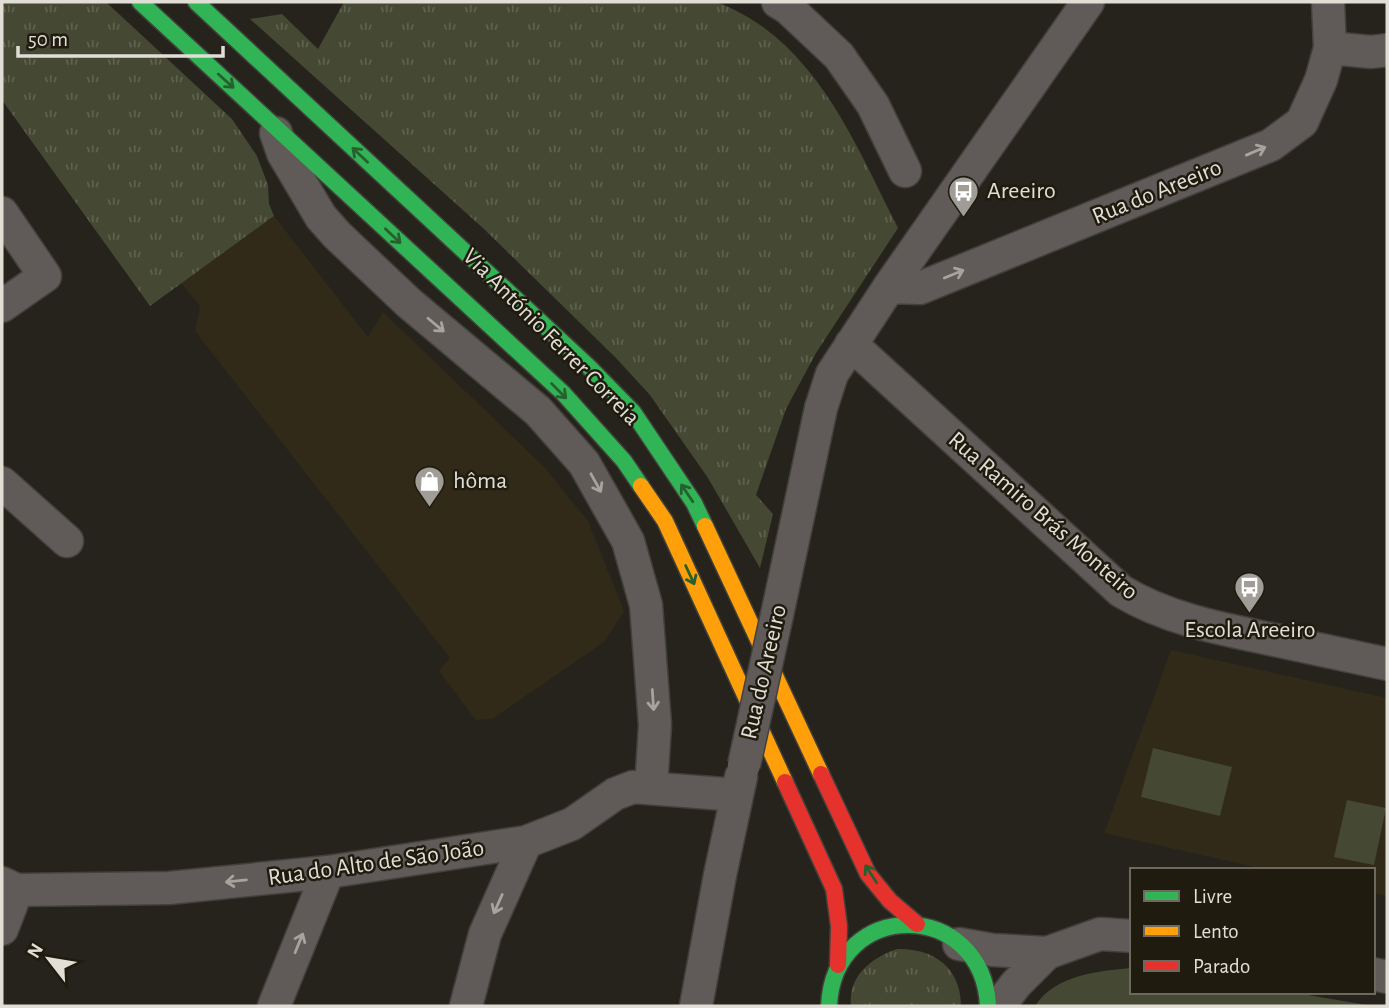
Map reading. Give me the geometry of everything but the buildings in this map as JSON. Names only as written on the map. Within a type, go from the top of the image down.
[{"type":"main road","name":"Via António Ferrer Correia","points":[[140,2],[563,393],[624,461],[665,522],[834,889],[839,926],[838,965]]},
{"type":"main road","name":"Via António Ferrer Correia","points":[[195,2],[579,357],[633,412],[694,503],[868,874],[890,901],[917,924]]},
{"type":"main road","points":[[829,1006],[828,995],[838,965],[858,941],[886,927],[917,924],[942,933],[972,957],[985,981],[988,1006]]},
{"type":"street","points":[[778,2],[788,8],[838,56],[873,105],[905,171]]},
{"type":"street","name":"Rua do Areeiro","points":[[696,1006],[740,780],[821,408],[832,374],[888,287],[1088,2]]},
{"type":"street","name":"Rua do Areeiro","points":[[888,287],[920,288],[1271,145],[1302,121],[1321,80],[1330,48],[1328,2]]},
{"type":"street","points":[[1330,48],[1371,52],[1387,50]]},
{"type":"street","name":"Via António Ferrer Correia","points":[[272,123],[283,153],[321,217],[337,235],[409,303],[538,411],[581,456],[628,541],[646,605],[655,724],[651,788]]},
{"type":"street","points":[[2,214],[45,276],[2,306]]},
{"type":"street","name":"Rua Ramiro Brás Monteiro","points":[[851,344],[1121,591],[1168,614],[1241,633],[1387,664]]},
{"type":"street","points":[[2,483],[66,541]]},
{"type":"street","name":"Rua do Alto de São João","points":[[9,886],[169,888],[328,872],[526,842],[572,824],[615,794],[633,787],[651,788],[740,780]]},
{"type":"street","points":[[466,1006],[485,934],[526,842]]},
{"type":"street","points":[[274,1006],[328,872]]},
{"type":"street","points":[[2,929],[9,886]]},
{"type":"street","points":[[959,944],[993,950],[1047,953],[1100,934],[1130,936]]},
{"type":"street","points":[[999,1006],[1016,984],[1047,953]]},
{"type":"shaded area","points":[[274,216],[368,337],[383,312],[545,468],[588,521],[624,611],[604,642],[492,719],[476,720],[439,671],[450,658],[195,331],[200,306],[181,283]]},
{"type":"shaded area","points":[[1171,650],[1387,698],[1387,896],[1375,893],[1375,868],[1259,868],[1104,833]]},
{"type":"green space","points":[[2,2],[106,2],[232,119],[257,156],[268,185],[269,204],[274,216],[150,306],[2,100]]},
{"type":"green space","points":[[344,2],[716,2],[750,19],[780,40],[827,96],[865,161],[898,228],[816,353],[786,409],[756,495],[773,514],[760,568],[708,478],[650,395],[616,358],[484,229],[250,19],[282,14],[318,49]]},
{"type":"green space","points":[[1153,748],[1232,767],[1220,816],[1141,797]]},
{"type":"green space","points":[[1347,800],[1386,808],[1374,865],[1334,857]]},
{"type":"green space","points":[[897,949],[922,952],[942,962],[956,980],[961,1006],[851,1006],[851,995],[857,977],[878,957]]},
{"type":"green space","points":[[1130,968],[1130,994],[1302,994],[1373,1006],[1035,1006],[1043,996],[1065,981]]},
{"type":"traffic: fast","points":[[140,2],[563,393],[624,461],[641,486]]},
{"type":"traffic: fast","points":[[196,2],[589,367],[633,412],[694,503],[705,526]]},
{"type":"traffic: fast","points":[[829,1006],[837,970],[855,945],[880,930],[908,925],[937,930],[962,946],[980,971],[988,1006]]},
{"type":"traffic: slow","points":[[641,486],[665,521],[785,782]]},
{"type":"traffic: slow","points":[[705,526],[821,774]]},
{"type":"traffic: jam","points":[[821,774],[868,874],[890,901],[917,924]]},
{"type":"traffic: jam","points":[[785,782],[834,889],[839,926],[838,965]]},
{"type":"place","name":"Areeiro","points":[[964,218]]},
{"type":"place","name":"hôma","points":[[430,508]]},
{"type":"place","name":"Escola Areeiro","points":[[1250,615]]}]
